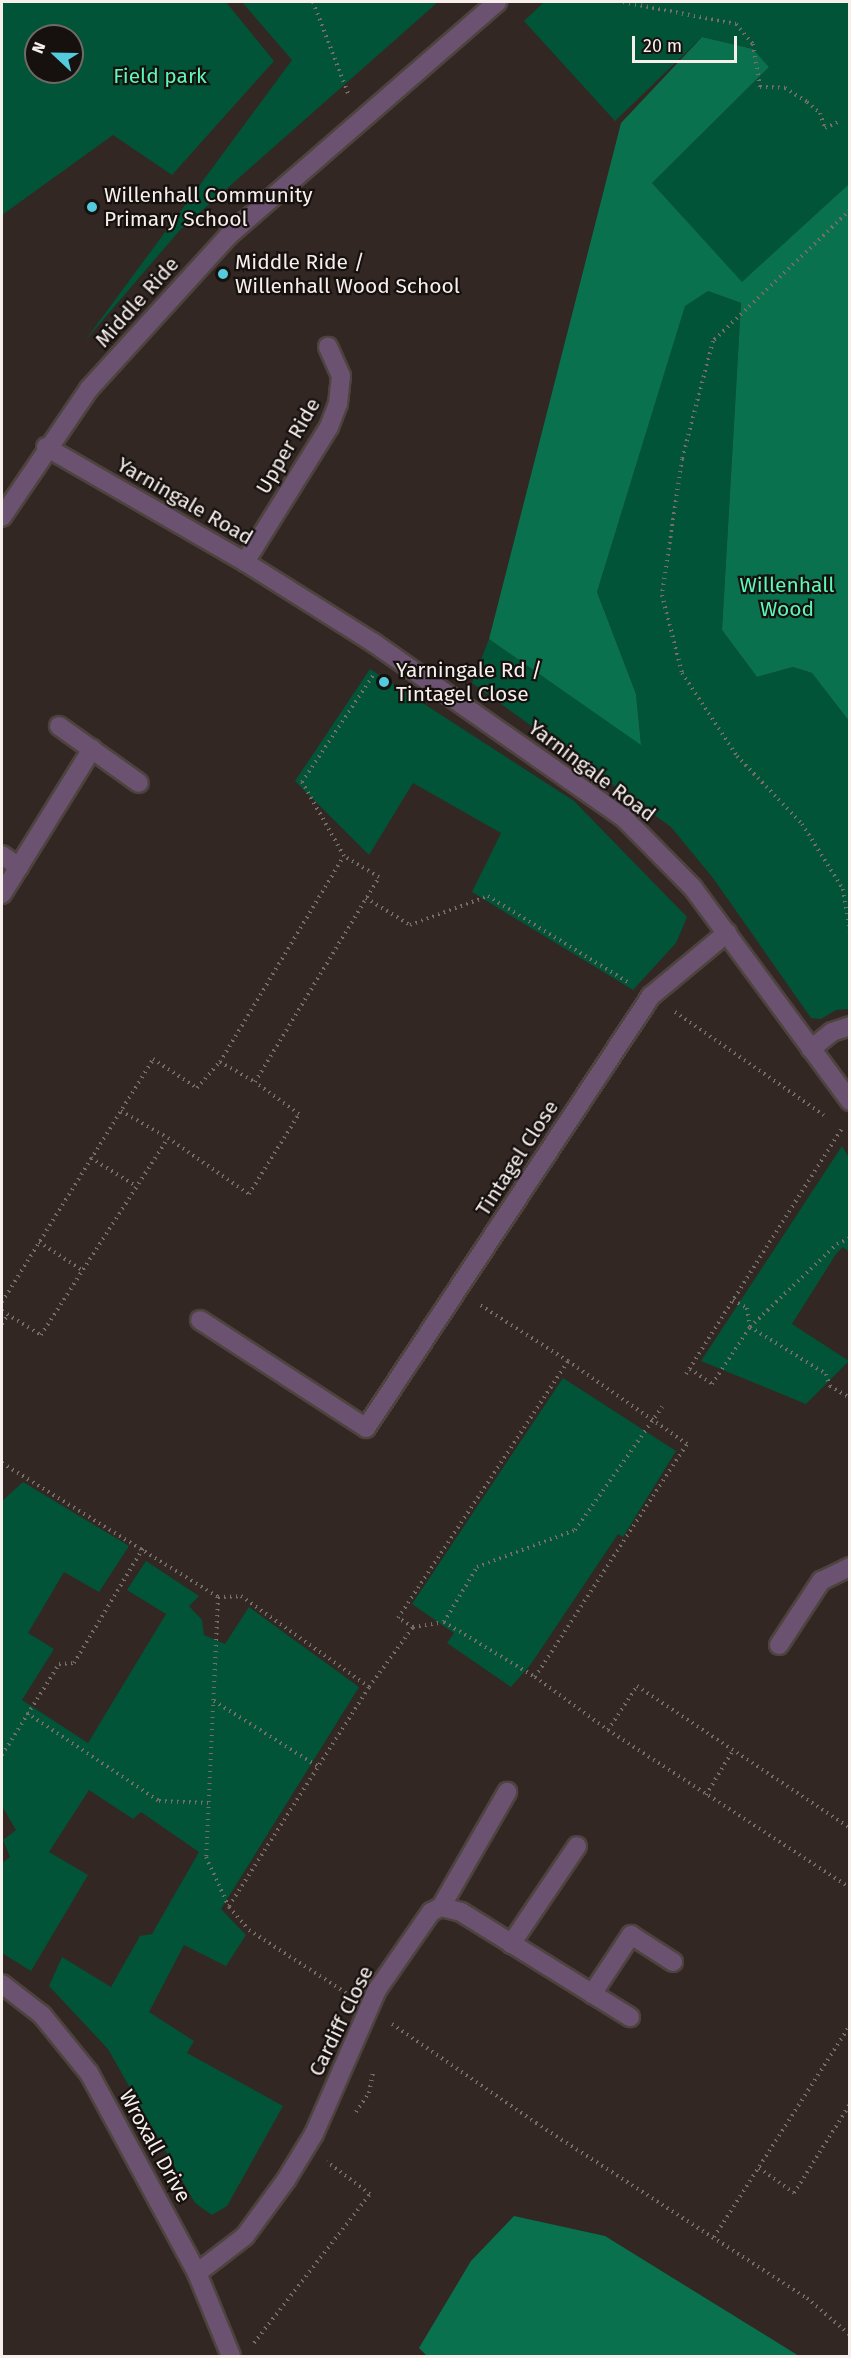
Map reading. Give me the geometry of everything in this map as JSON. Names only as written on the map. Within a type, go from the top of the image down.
[{"type":"street","name":"Middle Ride","points":[[2,517],[46,447],[89,389],[228,236],[357,121],[497,2]]},
{"type":"street","name":"Upper Ride","points":[[245,562],[329,427],[338,404],[341,376],[328,347]]},
{"type":"street","name":"Yarningale Road","points":[[46,447],[245,562],[388,652],[624,818],[662,853],[727,933],[849,1101]]},
{"type":"street","points":[[59,726],[139,783]]},
{"type":"street","points":[[2,894],[92,749]]},
{"type":"street","points":[[2,855],[19,867]]},
{"type":"street","name":"Tintagel Close","points":[[200,1320],[366,1428],[651,996],[727,933]]},
{"type":"street","points":[[811,1049],[832,1032],[849,1026]]},
{"type":"street","points":[[779,1646],[821,1581],[849,1567]]},
{"type":"street","name":"Cardiff Close","points":[[197,2273],[245,2236],[306,2147],[368,2007],[421,1924],[441,1907],[507,1792]]},
{"type":"street","points":[[511,1944],[577,1846]]},
{"type":"street","points":[[441,1907],[461,1912],[630,2017]]},
{"type":"street","points":[[592,1994],[631,1935],[673,1962]]},
{"type":"street","name":"Wroxall Drive","points":[[2,1984],[42,2015],[76,2054],[137,2157],[197,2273],[231,2356]]},
{"type":"path","points":[[313,2],[357,121]]},
{"type":"path","points":[[623,2],[736,24],[753,44],[760,87],[785,88],[820,113],[825,128],[840,122]]},
{"type":"path","points":[[849,210],[713,341],[682,459],[663,595],[682,673],[737,756],[802,824],[843,889],[849,932]]},
{"type":"path","points":[[255,1082],[379,877],[344,856],[302,782],[388,652]]},
{"type":"path","points":[[2,1302],[153,1059],[197,1088],[220,1062],[344,856]]},
{"type":"path","points":[[366,898],[410,925],[488,896],[651,996],[842,1128]]},
{"type":"path","points":[[121,1111],[168,1138],[249,1194],[299,1114],[255,1082],[220,1062]]},
{"type":"path","points":[[686,1374],[842,1128],[849,1124]]},
{"type":"path","points":[[2,1311],[41,1335],[168,1138]]},
{"type":"path","points":[[91,1158],[136,1186]]},
{"type":"path","points":[[690,1369],[712,1384],[750,1327],[837,1244],[849,1238]]},
{"type":"path","points":[[39,1242],[82,1270]]},
{"type":"path","points":[[457,1290],[568,1361],[653,1423],[687,1444],[535,1677]]},
{"type":"path","points":[[733,1300],[747,1308],[750,1327],[826,1374],[830,1386],[849,1398]]},
{"type":"path","points":[[2,1324],[7,1316]]},
{"type":"path","points":[[568,1361],[398,1618],[413,1627],[444,1622],[535,1677],[608,1731],[849,1888]]},
{"type":"path","points":[[444,1622],[477,1567],[575,1530],[653,1423],[662,1407]]},
{"type":"path","points":[[2,1463],[143,1548],[218,1597],[241,1596],[369,1687]]},
{"type":"path","points":[[2,1755],[59,1664],[74,1663],[143,1548]]},
{"type":"path","points":[[218,1597],[206,1857],[229,1907],[249,1930],[368,2007],[536,2123],[807,2298],[849,2335]]},
{"type":"path","points":[[229,1907],[369,1687],[413,1627]]},
{"type":"path","points":[[608,1731],[636,1686],[849,1828]]},
{"type":"path","points":[[214,1701],[319,1767]]},
{"type":"path","points":[[27,1713],[159,1801],[208,1803]]},
{"type":"path","points":[[706,1795],[733,1749]]},
{"type":"path","points":[[714,2237],[849,2025]]},
{"type":"path","points":[[759,2168],[794,2193],[849,2104]]},
{"type":"path","points":[[249,2348],[369,2194],[306,2147]]},
{"type":"green space","name":"Field park","points":[[2,2],[226,2],[274,61],[172,175],[113,135],[2,215]]},
{"type":"green space","points":[[242,2],[438,2],[180,230],[84,342],[292,60]]},
{"type":"green space","points":[[544,2],[849,2],[849,184],[742,283],[652,183],[769,67],[753,49],[702,37],[615,121],[524,21]]},
{"type":"green space","name":"Willenhall Wood","points":[[702,37],[753,49],[769,67],[652,183],[742,282],[849,184],[849,721],[812,673],[793,667],[757,677],[722,630],[741,303],[708,291],[685,306],[597,592],[636,694],[641,745],[489,639],[621,123]]},
{"type":"green space","points":[[708,291],[741,303],[722,630],[757,677],[793,667],[812,673],[849,721],[849,1009],[836,1010],[821,1019],[811,1018],[713,878],[671,827],[472,683],[489,639],[641,744],[636,694],[597,592],[685,305]]},
{"type":"green space","points":[[370,669],[574,801],[687,917],[676,943],[633,990],[472,892],[501,833],[413,783],[369,855],[295,781]]},
{"type":"green space","points":[[842,1146],[849,1158],[849,1252],[843,1247],[836,1254],[792,1324],[849,1361],[806,1404],[701,1361]]},
{"type":"green space","points":[[563,1378],[676,1451],[623,1537],[618,1534],[531,1664],[511,1687],[447,1643],[454,1633],[412,1604]]},
{"type":"green space","points":[[23,1482],[129,1546],[99,1592],[64,1572],[28,1633],[54,1649],[22,1700],[88,1743],[166,1614],[127,1590],[146,1561],[199,1596],[189,1606],[202,1620],[204,1635],[225,1644],[249,1607],[359,1687],[221,1909],[246,1935],[226,1966],[184,1945],[149,2012],[194,2041],[187,2053],[283,2106],[227,2206],[212,2215],[195,2203],[108,2049],[49,1986],[62,1957],[111,1987],[140,1936],[152,1934],[199,1852],[141,1812],[133,1819],[89,1790],[49,1852],[88,1875],[31,1971],[2,1953],[2,1863],[10,1857],[3,1840],[16,1830],[2,1806],[2,1501]]},
{"type":"green space","points":[[514,2216],[605,2236],[799,2356],[427,2356],[419,2348],[471,2261]]},
{"type":"place","name":"Willenhall Community Primary School","points":[[92,207]]},
{"type":"place","name":"Middle Ride / Willenhall Wood School","points":[[223,274]]},
{"type":"place","name":"Yarningale Rd / Tintagel Close","points":[[384,682]]}]
